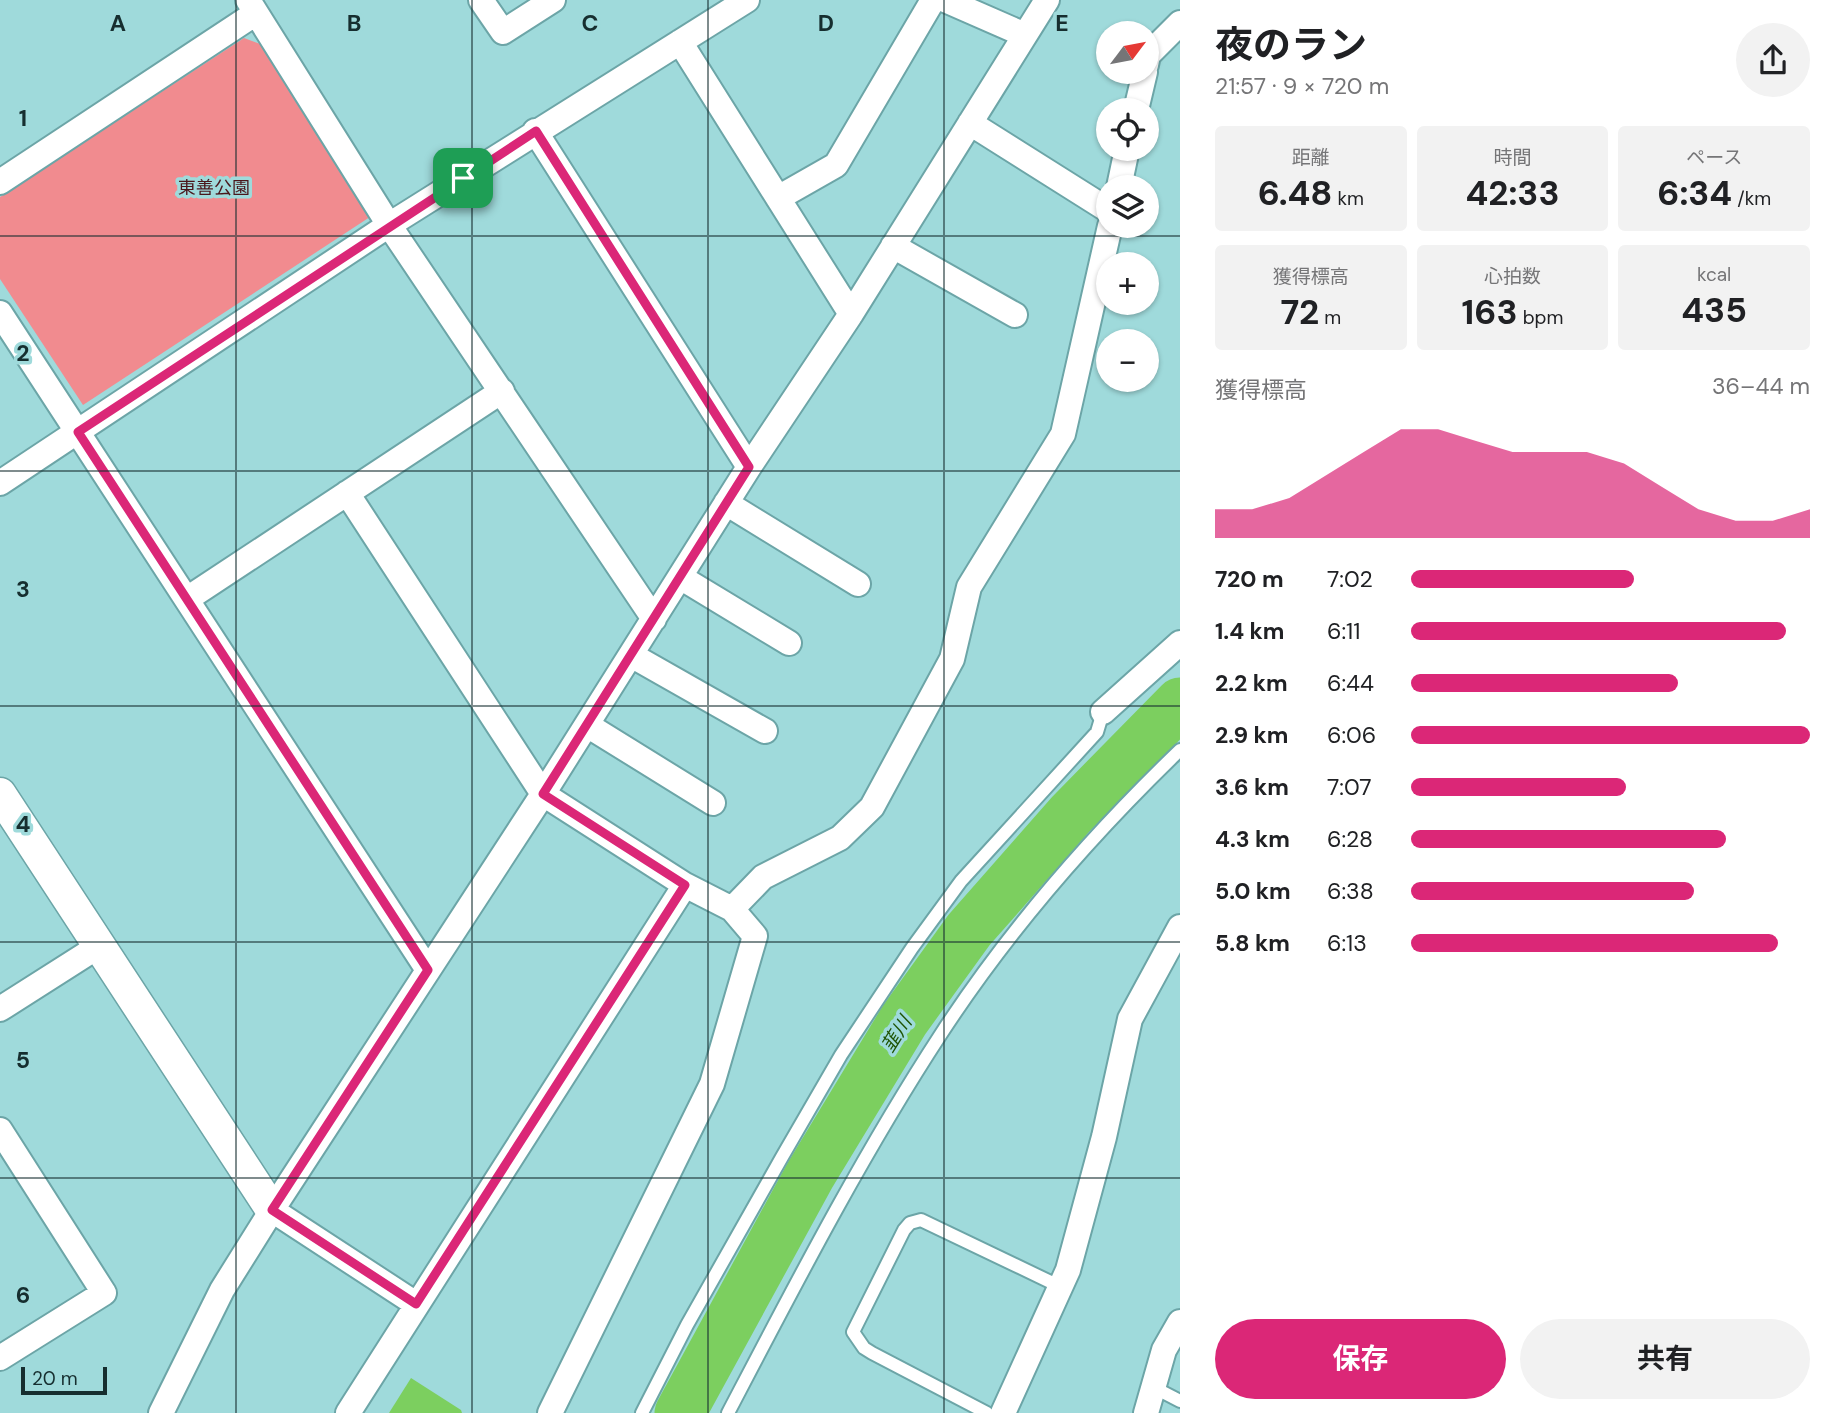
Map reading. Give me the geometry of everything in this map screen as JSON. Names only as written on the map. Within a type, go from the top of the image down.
[{"type":"street","points":[[481,0],[503,32],[553,0]]},
{"type":"street","points":[[0,483],[389,225],[747,0]]},
{"type":"street","points":[[778,198],[836,165],[933,0]]},
{"type":"street","points":[[944,0],[1025,35]]},
{"type":"street","points":[[161,1413],[222,1290],[272,1210],[543,794],[749,467],[851,314],[1047,0]]},
{"type":"street","points":[[0,182],[252,7],[389,225],[654,619]]},
{"type":"street","points":[[1159,44],[1180,23]]},
{"type":"street","points":[[680,42],[851,314]]},
{"type":"street","points":[[970,123],[1096,202]]},
{"type":"street","points":[[536,131],[749,467]]},
{"type":"street","points":[[732,909],[763,877],[840,838],[872,807],[952,659],[969,587],[1063,435],[1107,238]]},
{"type":"street","points":[[893,246],[1015,315]]},
{"type":"street","points":[[0,313],[428,970]]},
{"type":"street","points":[[187,599],[502,391]]},
{"type":"street","points":[[347,494],[543,794],[685,885],[732,909],[755,936],[712,1084],[550,1413]]},
{"type":"street","points":[[726,503],[858,584]]},
{"type":"street","points":[[680,577],[789,643]]},
{"type":"street","points":[[1103,712],[1180,643]]},
{"type":"street","points":[[631,654],[765,731]]},
{"type":"street","points":[[587,725],[713,803]]},
{"type":"street","points":[[0,794],[272,1210],[416,1304]]},
{"type":"street","points":[[348,1413],[685,885]]},
{"type":"street","points":[[1003,1413],[1061,1287],[1097,1163],[1130,1019],[1180,927]]},
{"type":"street","points":[[0,1009],[99,946]]},
{"type":"street","points":[[0,1130],[104,1293],[0,1358]]},
{"type":"street","points":[[1146,1413],[1164,1350],[1180,1322]]},
{"type":"lane","points":[[642,1413],[687,1325],[841,1055],[961,881],[1097,732],[1103,712]]},
{"type":"lane","points":[[727,1413],[856,1172],[942,1032],[1037,904],[1146,783],[1180,750]]},
{"type":"lane","points":[[987,1413],[872,1353],[864,1348],[853,1332],[904,1230],[910,1223],[921,1220],[1061,1287]]},
{"type":"lane","points":[[1153,1387],[1180,1401]]},
{"type":"green space","name":"東善公園","points":[[244,38],[263,45],[373,215],[83,405],[0,279],[0,197]]},
{"type":"shaded area","points":[[411,1378],[461,1410],[462,1413],[389,1413]]},
{"type":"waterway","name":"韮川","points":[[680,1413],[810,1175],[904,1020],[969,930],[1071,814],[1180,703]]},
{"type":"route","points":[[536,131],[749,467],[543,794],[685,885],[515,1154],[416,1304],[300,1231],[272,1210],[428,970],[78,432],[463,178],[536,131]]}]
